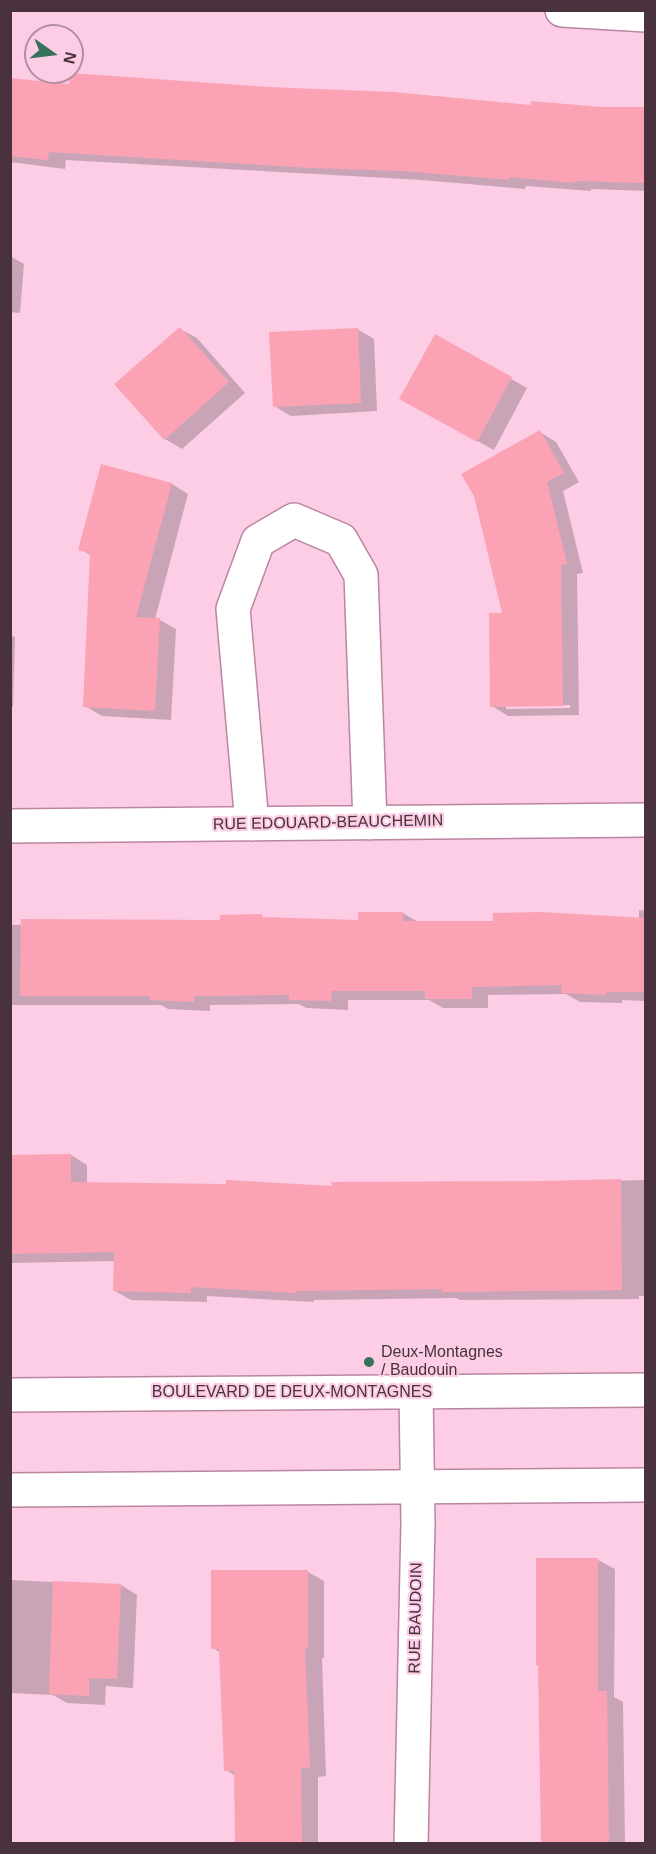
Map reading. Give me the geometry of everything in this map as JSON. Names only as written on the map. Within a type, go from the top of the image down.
[{"type":"street","points":[[562,10],[645,15]]},
{"type":"street","points":[[252,824],[233,609],[258,541],[294,520],[341,540],[361,575],[370,823]]},
{"type":"street","name":"RUE EDOUARD-BEAUCHEMIN","points":[[10,826],[645,820]]},
{"type":"street","name":"BOULEVARD DE DEUX-MONTAGNES","points":[[10,1395],[645,1390]]},
{"type":"street","name":"RUE BAUDOIN","points":[[411,1844],[418,1487],[416,1392]]},
{"type":"street","points":[[10,1490],[645,1485]]},
{"type":"building","points":[[84,74],[268,87],[393,92],[531,105],[531,101],[601,107],[645,107],[645,183],[575,181],[575,183],[509,177],[509,180],[404,171],[312,168],[49,152],[48,160],[10,156],[10,78],[24,79],[24,84],[84,84]]},
{"type":"building","points":[[180,327],[229,382],[164,440],[114,384]]},
{"type":"building","points":[[358,328],[361,403],[273,407],[269,332]]},
{"type":"building","points":[[435,334],[512,377],[477,442],[399,399]]},
{"type":"building","points":[[540,430],[564,473],[547,482],[567,564],[561,565],[563,706],[490,707],[489,613],[502,613],[474,496],[461,474]]},
{"type":"building","points":[[101,464],[172,483],[136,617],[160,618],[155,711],[83,707],[90,553],[78,550]]},
{"type":"building","points":[[358,912],[403,912],[403,921],[493,921],[493,913],[541,912],[645,918],[645,992],[606,992],[606,995],[561,993],[562,985],[472,987],[472,999],[425,999],[425,991],[332,991],[331,1001],[289,1000],[289,995],[194,996],[194,1002],[150,1000],[150,996],[20,996],[21,919],[220,920],[220,915],[262,914],[262,917],[358,920]]},
{"type":"building","points":[[71,1154],[71,1182],[226,1184],[226,1180],[332,1186],[331,1182],[621,1179],[622,1290],[442,1292],[442,1289],[297,1291],[297,1293],[191,1287],[191,1293],[113,1291],[114,1252],[10,1254],[10,1155]]},
{"type":"building","points":[[536,1558],[598,1558],[598,1691],[607,1691],[609,1844],[541,1844],[538,1665],[536,1665]]},
{"type":"building","points":[[211,1570],[308,1570],[308,1649],[305,1649],[310,1768],[301,1768],[302,1844],[235,1844],[234,1771],[224,1771],[219,1649],[211,1649]]},
{"type":"building","points":[[53,1581],[121,1584],[117,1679],[89,1678],[89,1696],[49,1694]]},
{"type":"place","name":"Deux-Montagnes / Baudouin","points":[[369,1362]]}]
